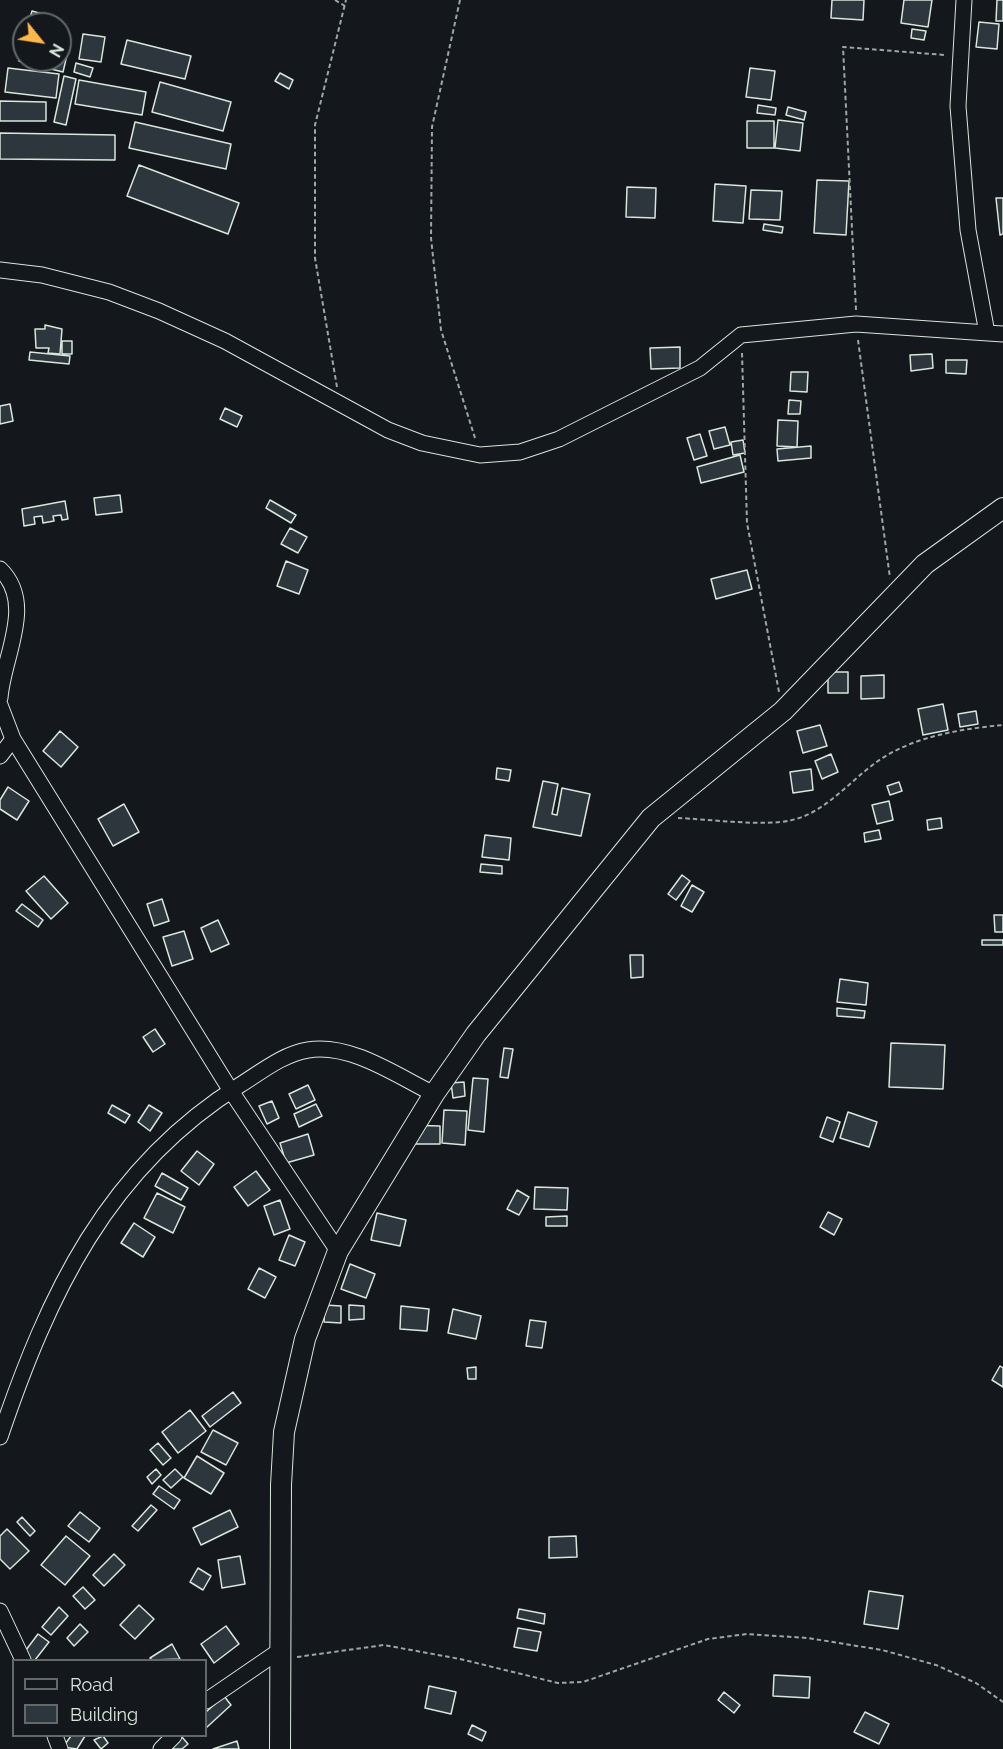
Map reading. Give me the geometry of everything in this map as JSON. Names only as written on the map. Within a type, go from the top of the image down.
[{"type":"main road","points":[[280,1749],[281,1485],[284,1432],[305,1339],[338,1251],[434,1094],[476,1034],[651,818],[783,711],[925,564],[1003,508]]},
{"type":"street","points":[[964,0],[958,106],[968,230],[987,333]]},
{"type":"street","points":[[0,270],[65,280],[109,292],[159,311],[225,341],[388,430],[422,443],[480,454],[520,452],[559,439],[700,368],[741,335],[856,324],[1003,334]]},
{"type":"street","points":[[0,569],[13,583],[17,601],[0,698]]},
{"type":"street","points":[[0,705],[13,739],[231,1091],[338,1251]]},
{"type":"street","points":[[0,756],[13,739]]},
{"type":"street","points":[[0,1437],[27,1359],[82,1244],[121,1190],[156,1152],[188,1123],[231,1091],[286,1056],[308,1050],[345,1053],[434,1094]]},
{"type":"street","points":[[0,1611],[23,1659]]},
{"type":"street","points":[[207,1700],[282,1654]]},
{"type":"street","points":[[161,1749],[173,1737]]},
{"type":"path","points":[[334,0],[345,6]]},
{"type":"path","points":[[340,405],[315,258],[315,125],[346,0]]},
{"type":"path","points":[[460,0],[432,127],[431,238],[441,330],[480,454]]},
{"type":"path","points":[[892,596],[856,324],[843,47],[960,56]]},
{"type":"path","points":[[741,335],[747,523],[783,711]]},
{"type":"path","points":[[651,818],[791,821],[825,805],[875,762],[906,745],[971,728],[1003,725]]},
{"type":"path","points":[[282,1654],[384,1645],[460,1659],[558,1683],[583,1682],[708,1639],[747,1634],[808,1638],[882,1650],[936,1665],[976,1683],[1003,1702]]},
{"type":"building","points":[[832,0],[864,0],[863,20],[831,18]]},
{"type":"building","points":[[904,0],[932,0],[928,27],[901,23]]},
{"type":"building","points":[[997,0],[1003,0],[1003,21],[996,21]]},
{"type":"building","points":[[979,22],[999,24],[997,49],[976,47]]},
{"type":"building","points":[[912,29],[926,31],[924,40],[911,38]]},
{"type":"building","points":[[83,34],[105,37],[101,62],[79,59]]},
{"type":"building","points":[[127,40],[191,56],[185,79],[121,64]]},
{"type":"building","points":[[76,63],[93,68],[90,77],[74,72]]},
{"type":"building","points":[[8,68],[12,68],[12,72],[59,74],[56,98],[5,92]]},
{"type":"building","points":[[750,68],[775,71],[771,100],[746,97]]},
{"type":"building","points":[[280,73],[293,80],[289,89],[275,81]]},
{"type":"building","points":[[64,76],[76,79],[66,125],[54,122]]},
{"type":"building","points":[[79,80],[146,92],[142,115],[75,104]]},
{"type":"building","points":[[160,82],[231,102],[223,131],[152,112]]},
{"type":"building","points":[[0,101],[46,102],[46,121],[0,121]]},
{"type":"building","points":[[758,105],[776,108],[775,115],[757,113]]},
{"type":"building","points":[[788,107],[806,112],[804,120],[786,115]]},
{"type":"building","points":[[778,120],[803,123],[800,151],[775,148]]},
{"type":"building","points":[[747,121],[774,121],[774,148],[747,148]]},
{"type":"building","points":[[135,122],[231,144],[226,169],[129,148]]},
{"type":"building","points":[[0,133],[115,135],[115,160],[0,159]]},
{"type":"building","points":[[139,165],[239,203],[228,234],[127,196]]},
{"type":"building","points":[[817,180],[849,181],[846,235],[814,233]]},
{"type":"building","points":[[715,184],[746,186],[743,223],[713,221]]},
{"type":"building","points":[[627,187],[656,188],[655,218],[626,217]]},
{"type":"building","points":[[751,190],[782,191],[780,220],[749,219]]},
{"type":"building","points":[[996,198],[1003,198],[1003,234],[1000,235]]},
{"type":"building","points":[[764,224],[783,227],[782,233],[763,230]]},
{"type":"building","points":[[45,325],[62,329],[60,354],[48,353],[49,348],[36,348],[35,329],[45,329]]},
{"type":"building","points":[[62,341],[72,341],[72,354],[62,354]]},
{"type":"building","points":[[680,347],[680,368],[651,369],[650,348]]},
{"type":"building","points":[[30,352],[70,356],[69,364],[29,360]]},
{"type":"building","points":[[932,354],[933,368],[911,371],[910,355]]},
{"type":"building","points":[[946,360],[967,360],[966,374],[946,373]]},
{"type":"building","points":[[791,372],[808,372],[807,392],[790,391]]},
{"type":"building","points":[[789,400],[801,401],[800,414],[788,414]]},
{"type":"building","points":[[10,404],[13,421],[0,424],[0,406]]},
{"type":"building","points":[[225,408],[242,416],[237,427],[220,419]]},
{"type":"building","points":[[778,420],[798,421],[797,447],[777,446]]},
{"type":"building","points":[[725,427],[730,445],[714,449],[709,431]]},
{"type":"building","points":[[700,434],[707,456],[694,460],[687,438]]},
{"type":"building","points":[[743,440],[745,453],[733,455],[731,442]]},
{"type":"building","points":[[811,446],[811,458],[778,461],[777,449]]},
{"type":"building","points":[[740,455],[744,472],[701,483],[697,467]]},
{"type":"building","points":[[120,495],[122,512],[96,515],[94,498]]},
{"type":"building","points":[[270,500],[296,515],[291,523],[266,508]]},
{"type":"building","points":[[65,501],[68,519],[62,520],[61,515],[53,516],[54,521],[43,523],[42,516],[34,517],[35,524],[24,526],[22,509]]},
{"type":"building","points":[[290,528],[307,537],[298,553],[281,544]]},
{"type":"building","points":[[286,561],[308,570],[299,594],[277,586]]},
{"type":"building","points":[[747,570],[752,589],[716,599],[711,579]]},
{"type":"building","points":[[828,672],[848,672],[848,693],[828,693]]},
{"type":"building","points":[[884,675],[884,698],[861,699],[861,676]]},
{"type":"building","points":[[943,704],[948,730],[923,735],[918,709]]},
{"type":"building","points":[[976,711],[978,724],[960,727],[958,714]]},
{"type":"building","points":[[820,725],[827,746],[803,753],[797,731]]},
{"type":"building","points":[[60,731],[78,747],[61,767],[43,751]]},
{"type":"building","points":[[831,754],[838,772],[822,779],[815,761]]},
{"type":"building","points":[[497,768],[511,770],[509,781],[496,779]]},
{"type":"building","points":[[811,769],[813,790],[793,793],[790,772]]},
{"type":"building","points":[[543,781],[558,784],[552,814],[557,815],[562,788],[590,794],[581,836],[533,827]]},
{"type":"building","points":[[899,782],[902,791],[890,795],[887,786]]},
{"type":"building","points":[[8,787],[29,801],[17,820],[0,809],[0,800]]},
{"type":"building","points":[[889,801],[893,820],[877,824],[872,805]]},
{"type":"building","points":[[124,804],[139,832],[113,846],[98,819]]},
{"type":"building","points":[[941,818],[942,828],[928,830],[927,820]]},
{"type":"building","points":[[879,830],[881,839],[865,842],[864,833]]},
{"type":"building","points":[[485,835],[511,838],[509,860],[482,857]]},
{"type":"building","points":[[481,864],[502,866],[502,874],[480,872]]},
{"type":"building","points":[[682,875],[690,881],[676,900],[668,894]]},
{"type":"building","points":[[44,876],[68,903],[51,919],[26,891]]},
{"type":"building","points":[[692,885],[704,892],[692,912],[681,906]]},
{"type":"building","points":[[162,899],[169,921],[154,926],[147,904]]},
{"type":"building","points":[[22,904],[43,920],[38,927],[16,911]]},
{"type":"building","points":[[994,915],[1003,915],[1003,932],[995,932]]},
{"type":"building","points":[[218,920],[229,944],[211,952],[201,928]]},
{"type":"building","points":[[184,931],[193,959],[172,966],[163,937]]},
{"type":"building","points":[[982,940],[1003,940],[1003,945],[982,945]]},
{"type":"building","points":[[630,955],[643,955],[643,977],[631,978]]},
{"type":"building","points":[[840,979],[868,983],[866,1005],[837,1002]]},
{"type":"building","points":[[837,1008],[865,1011],[864,1018],[837,1016]]},
{"type":"building","points":[[155,1029],[165,1044],[153,1052],[143,1037]]},
{"type":"building","points":[[891,1043],[945,1045],[943,1089],[889,1087]]},
{"type":"building","points":[[504,1048],[513,1049],[508,1078],[500,1077]]},
{"type":"building","points":[[473,1078],[488,1079],[484,1132],[468,1130]]},
{"type":"building","points":[[464,1082],[465,1096],[453,1098],[451,1083]]},
{"type":"building","points":[[308,1085],[315,1100],[296,1109],[289,1094]]},
{"type":"building","points":[[272,1101],[279,1118],[267,1124],[259,1106]]},
{"type":"building","points":[[316,1104],[322,1116],[299,1127],[294,1114]]},
{"type":"building","points":[[112,1105],[130,1115],[125,1123],[108,1113]]},
{"type":"building","points":[[149,1105],[162,1113],[150,1131],[138,1122]]},
{"type":"building","points":[[444,1110],[467,1111],[465,1145],[442,1143]]},
{"type":"building","points":[[848,1112],[877,1122],[869,1147],[840,1138]]},
{"type":"building","points":[[827,1117],[840,1122],[833,1142],[820,1137]]},
{"type":"building","points":[[406,1125],[440,1126],[440,1144],[406,1144]]},
{"type":"building","points":[[308,1134],[314,1155],[286,1163],[280,1143]]},
{"type":"building","points":[[197,1151],[214,1164],[199,1185],[181,1171]]},
{"type":"building","points":[[256,1171],[270,1190],[248,1206],[234,1187]]},
{"type":"building","points":[[162,1173],[188,1188],[181,1200],[155,1186]]},
{"type":"building","points":[[535,1187],[568,1188],[567,1210],[534,1209]]},
{"type":"building","points":[[517,1190],[529,1197],[519,1215],[507,1209]]},
{"type":"building","points":[[157,1193],[185,1207],[173,1233],[144,1218]]},
{"type":"building","points":[[280,1200],[290,1229],[274,1235],[264,1206]]},
{"type":"building","points":[[828,1212],[842,1219],[834,1235],[820,1227]]},
{"type":"building","points":[[377,1213],[406,1220],[400,1246],[371,1240]]},
{"type":"building","points":[[567,1216],[567,1226],[546,1226],[546,1217]]},
{"type":"building","points":[[134,1223],[155,1237],[143,1257],[121,1243]]},
{"type":"building","points":[[289,1235],[305,1242],[295,1266],[279,1260]]},
{"type":"building","points":[[350,1264],[375,1274],[366,1298],[341,1289]]},
{"type":"building","points":[[259,1268],[276,1277],[265,1298],[248,1289]]},
{"type":"building","points":[[325,1305],[341,1306],[341,1323],[324,1322]]},
{"type":"building","points":[[349,1305],[364,1306],[364,1319],[349,1320]]},
{"type":"building","points":[[401,1306],[429,1309],[427,1331],[400,1329]]},
{"type":"building","points":[[453,1309],[481,1316],[476,1339],[448,1333]]},
{"type":"building","points":[[530,1320],[546,1322],[542,1348],[526,1346]]},
{"type":"building","points":[[1000,1366],[1003,1368],[1003,1387],[992,1380]]},
{"type":"building","points":[[476,1367],[476,1379],[468,1379],[467,1368]]},
{"type":"building","points":[[233,1392],[241,1403],[210,1427],[202,1416]]},
{"type":"building","points":[[190,1410],[206,1431],[178,1453],[162,1432]]},
{"type":"building","points":[[213,1430],[238,1443],[226,1465],[201,1452]]},
{"type":"building","points":[[158,1443],[171,1458],[163,1465],[150,1450]]},
{"type":"building","points":[[197,1456],[224,1473],[211,1494],[184,1478]]},
{"type":"building","points":[[156,1469],[161,1475],[152,1484],[147,1477]]},
{"type":"building","points":[[175,1469],[183,1477],[171,1488],[163,1480]]},
{"type":"building","points":[[159,1486],[180,1500],[174,1509],[153,1494]]},
{"type":"building","points":[[151,1505],[157,1510],[138,1531],[132,1526]]},
{"type":"building","points":[[230,1510],[238,1527],[201,1545],[193,1528]]},
{"type":"building","points":[[80,1512],[100,1528],[89,1542],[68,1526]]},
{"type":"building","points":[[22,1517],[35,1531],[30,1536],[17,1522]]},
{"type":"building","points":[[7,1529],[29,1551],[10,1569],[0,1559],[0,1536]]},
{"type":"building","points":[[66,1536],[90,1556],[65,1585],[41,1565]]},
{"type":"building","points":[[576,1536],[577,1557],[549,1558],[549,1537]]},
{"type":"building","points":[[114,1554],[125,1565],[104,1586],[93,1575]]},
{"type":"building","points":[[240,1556],[245,1584],[222,1588],[218,1560]]},
{"type":"building","points":[[198,1568],[211,1576],[203,1590],[190,1582]]},
{"type":"building","points":[[83,1587],[95,1600],[85,1609],[73,1596]]},
{"type":"building","points":[[869,1591],[903,1596],[898,1629],[864,1624]]},
{"type":"building","points":[[139,1605],[154,1619],[135,1639],[120,1625]]},
{"type":"building","points":[[59,1607],[68,1616],[51,1635],[42,1627]]},
{"type":"building","points":[[519,1609],[545,1614],[544,1624],[517,1618]]},
{"type":"building","points":[[80,1624],[88,1632],[74,1646],[67,1638]]},
{"type":"building","points":[[226,1626],[239,1644],[214,1663],[201,1644]]},
{"type":"building","points":[[518,1628],[541,1632],[537,1651],[514,1647]]},
{"type":"building","points":[[38,1634],[49,1642],[36,1659],[30,1659],[23,1654]]},
{"type":"building","points":[[172,1644],[180,1659],[151,1659]]},
{"type":"building","points":[[774,1675],[810,1677],[809,1698],[773,1696]]},
{"type":"building","points":[[429,1686],[456,1692],[451,1714],[425,1708]]},
{"type":"building","points":[[724,1692],[740,1705],[734,1713],[718,1700]]},
{"type":"building","points":[[224,1696],[231,1705],[207,1727],[207,1711]]},
{"type":"building","points":[[865,1712],[889,1724],[879,1744],[854,1732]]},
{"type":"building","points":[[472,1725],[486,1732],[482,1741],[468,1734]]},
{"type":"building","points":[[70,1737],[84,1737],[77,1749],[63,1747]]},
{"type":"building","points":[[104,1737],[108,1743],[101,1749],[94,1740]]},
{"type":"building","points":[[182,1737],[188,1744],[182,1749],[167,1749]]},
{"type":"building","points":[[237,1741],[239,1749],[213,1749]]}]
